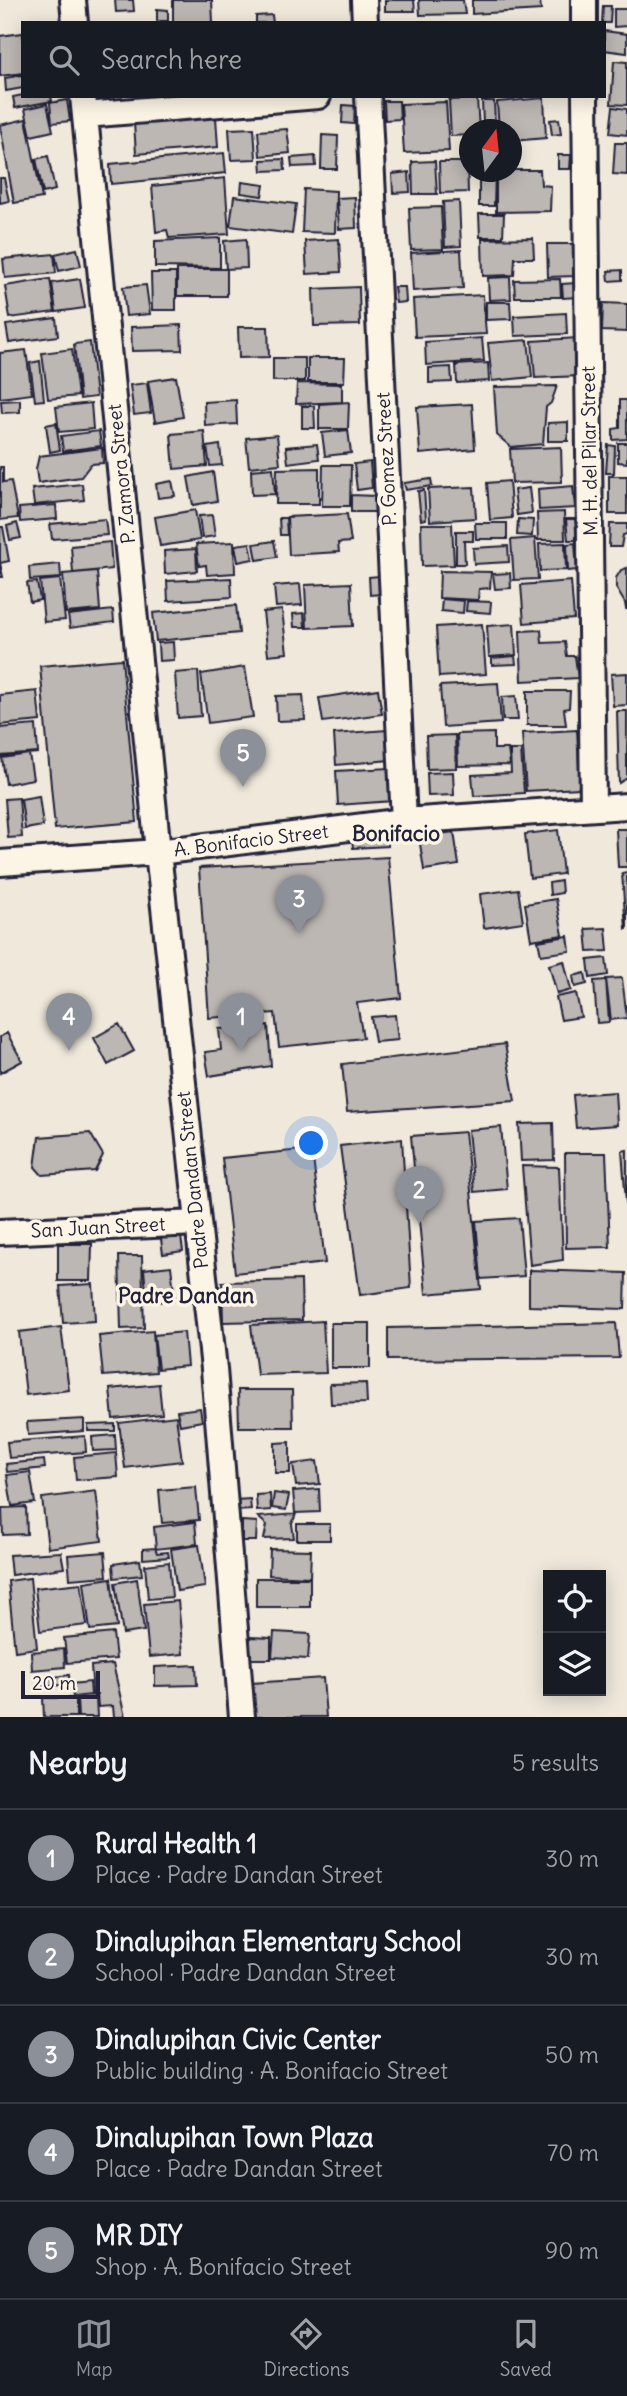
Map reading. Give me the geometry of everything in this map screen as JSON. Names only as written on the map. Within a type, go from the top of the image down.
[{"type":"street","points":[[73,0],[75,21]]},
{"type":"street","points":[[364,0],[365,21]]},
{"type":"street","points":[[584,0],[584,21]]},
{"type":"street","points":[[84,106],[271,98]]},
{"type":"street","name":"P. Gomez Street","points":[[368,98],[404,821]]},
{"type":"street","name":"M. H. del Pilar Street","points":[[585,98],[593,806]]},
{"type":"street","name":"P. Zamora Street","points":[[84,106],[158,852]]},
{"type":"street","name":"A. Bonifacio Street","points":[[0,863],[158,852],[404,821],[593,806],[627,806]]},
{"type":"street","name":"Padre Dandan Street","points":[[158,852],[214,1369],[242,1717]]},
{"type":"street","name":"San Juan Street","points":[[0,1232],[197,1223]]},
{"type":"building","points":[[115,0],[133,0],[134,11],[116,12]]},
{"type":"building","points":[[173,0],[212,0],[213,21],[173,21]]},
{"type":"building","points":[[385,0],[414,0],[415,11],[385,11]]},
{"type":"building","points":[[419,0],[463,0],[465,14],[420,15]]},
{"type":"building","points":[[472,0],[540,0],[541,10],[472,14]]},
{"type":"building","points":[[603,6],[611,6],[610,23],[602,21]]},
{"type":"building","points":[[157,9],[168,10],[168,21],[157,21]]},
{"type":"building","points":[[614,9],[627,9],[627,26],[614,27]]},
{"type":"building","points":[[272,15],[273,21],[256,21],[256,16]]},
{"type":"building","points":[[606,31],[627,34],[627,53],[606,50]]},
{"type":"building","points":[[21,33],[21,73],[0,76],[0,36]]},
{"type":"building","points":[[614,61],[627,62],[627,105],[611,104]]},
{"type":"building","points":[[21,75],[21,88],[6,91],[5,78]]},
{"type":"building","points":[[13,97],[51,98],[52,101],[15,108]]},
{"type":"building","points":[[544,98],[546,138],[522,140],[522,119],[498,119],[497,102]]},
{"type":"building","points":[[477,99],[478,119],[459,119],[459,136],[451,136],[449,100]]},
{"type":"building","points":[[67,100],[70,121],[52,123],[50,103]]},
{"type":"building","points":[[384,101],[399,101],[400,119],[385,120]]},
{"type":"building","points":[[482,101],[494,101],[495,119],[483,119]]},
{"type":"building","points":[[446,102],[449,151],[404,153],[401,104]]},
{"type":"building","points":[[47,104],[53,131],[31,136],[25,109]]},
{"type":"building","points":[[343,105],[355,106],[354,124],[342,123]]},
{"type":"building","points":[[613,107],[627,109],[627,135],[610,133]]},
{"type":"building","points":[[216,117],[218,147],[136,154],[134,123]]},
{"type":"building","points":[[26,119],[42,198],[14,203],[0,125]]},
{"type":"building","points":[[559,119],[561,134],[552,135],[550,120]]},
{"type":"building","points":[[254,128],[256,159],[231,160],[229,129]]},
{"type":"building","points":[[287,129],[290,153],[260,156],[258,131]]},
{"type":"building","points":[[322,135],[338,136],[337,169],[321,169]]},
{"type":"building","points":[[615,143],[627,143],[627,175],[613,174]]},
{"type":"building","points":[[224,153],[226,173],[111,184],[110,164]]},
{"type":"building","points":[[558,155],[571,155],[570,169],[558,169]]},
{"type":"building","points":[[48,156],[55,190],[43,193],[36,159]]},
{"type":"building","points":[[315,156],[316,166],[292,167],[291,158]]},
{"type":"building","points":[[284,159],[285,170],[262,171],[261,160]]},
{"type":"building","points":[[435,161],[437,194],[413,194],[412,162]]},
{"type":"building","points":[[439,162],[459,162],[459,182],[468,182],[468,192],[440,193]]},
{"type":"building","points":[[522,170],[540,170],[541,185],[551,186],[550,211],[496,212],[496,182],[522,182]]},
{"type":"building","points":[[409,172],[410,192],[393,193],[392,174]]},
{"type":"building","points":[[0,178],[4,178],[9,201],[0,203]]},
{"type":"building","points":[[225,178],[229,234],[169,238],[167,230],[156,232],[152,186]]},
{"type":"building","points":[[242,182],[264,185],[262,196],[241,193]]},
{"type":"building","points":[[479,182],[495,182],[494,206],[479,206]]},
{"type":"building","points":[[304,189],[336,191],[335,233],[302,232]]},
{"type":"building","points":[[234,196],[296,204],[292,234],[230,226]]},
{"type":"building","points":[[355,197],[356,228],[339,229],[337,198]]},
{"type":"building","points":[[459,201],[461,246],[445,247],[443,202]]},
{"type":"building","points":[[441,207],[443,249],[411,250],[409,208]]},
{"type":"building","points":[[479,214],[504,214],[503,237],[480,237]]},
{"type":"building","points":[[220,238],[220,268],[155,267],[155,241]]},
{"type":"building","points":[[533,238],[534,258],[515,258],[514,275],[483,276],[482,239]]},
{"type":"building","points":[[246,239],[247,268],[226,269],[224,241]]},
{"type":"building","points":[[339,239],[341,272],[307,274],[305,241]]},
{"type":"building","points":[[547,244],[573,244],[574,276],[548,277]]},
{"type":"building","points":[[77,249],[81,266],[59,271],[55,254]]},
{"type":"building","points":[[461,250],[463,288],[413,291],[411,253]]},
{"type":"building","points":[[54,254],[56,273],[5,278],[3,259]]},
{"type":"building","points":[[177,269],[227,269],[227,296],[177,296]]},
{"type":"building","points":[[622,270],[622,280],[609,281],[608,271]]},
{"type":"building","points":[[151,273],[176,273],[176,310],[152,310]]},
{"type":"building","points":[[510,277],[511,299],[489,300],[488,278]]},
{"type":"building","points":[[50,279],[55,312],[10,318],[5,286]]},
{"type":"building","points":[[80,279],[85,308],[56,312],[52,283]]},
{"type":"building","points":[[560,279],[561,297],[515,297],[514,280]]},
{"type":"building","points":[[576,283],[577,297],[563,298],[562,284]]},
{"type":"building","points":[[146,285],[150,314],[126,316],[123,287]]},
{"type":"building","points":[[359,287],[360,325],[314,326],[313,289]]},
{"type":"building","points":[[394,287],[405,287],[406,302],[396,303]]},
{"type":"building","points":[[483,295],[486,334],[415,337],[413,299]]},
{"type":"building","points":[[486,302],[510,302],[511,319],[486,320]]},
{"type":"building","points":[[603,303],[627,304],[627,332],[602,331]]},
{"type":"building","points":[[566,313],[567,334],[515,336],[514,316]]},
{"type":"building","points":[[56,318],[58,336],[9,343],[6,325]]},
{"type":"building","points":[[181,325],[182,350],[132,351],[131,327]]},
{"type":"building","points":[[238,327],[268,327],[269,357],[239,358]]},
{"type":"building","points":[[482,338],[484,361],[426,365],[425,342]]},
{"type":"building","points":[[577,338],[580,376],[535,378],[532,341]]},
{"type":"building","points":[[528,340],[532,377],[492,381],[488,343]]},
{"type":"building","points":[[90,342],[96,397],[80,399],[74,344]]},
{"type":"building","points":[[72,349],[78,396],[48,399],[42,353]]},
{"type":"building","points":[[26,350],[32,394],[0,398],[0,353]]},
{"type":"building","points":[[273,358],[305,358],[305,381],[273,381]]},
{"type":"building","points":[[308,358],[345,358],[344,382],[308,382]]},
{"type":"building","points":[[40,361],[44,400],[35,401],[30,363]]},
{"type":"building","points":[[488,363],[489,381],[457,383],[456,365]]},
{"type":"building","points":[[451,367],[452,382],[429,383],[429,368]]},
{"type":"building","points":[[176,377],[183,417],[155,422],[148,381]]},
{"type":"building","points":[[147,383],[151,413],[134,415],[130,385]]},
{"type":"building","points":[[297,383],[342,384],[342,402],[296,404]]},
{"type":"building","points":[[557,386],[551,403],[546,407],[543,444],[511,447],[497,435],[494,387]]},
{"type":"building","points":[[20,400],[20,412],[2,413],[1,401]]},
{"type":"building","points":[[236,400],[237,424],[205,426],[204,402]]},
{"type":"building","points":[[620,400],[627,400],[627,439],[613,440],[613,429],[620,428]]},
{"type":"building","points":[[349,402],[348,429],[319,429],[319,404]]},
{"type":"building","points":[[91,403],[93,429],[59,432],[56,407]]},
{"type":"building","points":[[472,404],[475,449],[420,454],[417,407]]},
{"type":"building","points":[[302,406],[314,406],[315,428],[302,428]]},
{"type":"building","points":[[568,422],[568,441],[548,441],[548,423]]},
{"type":"building","points":[[56,423],[60,450],[50,452],[46,425]]},
{"type":"building","points":[[348,430],[351,453],[325,456],[322,433]]},
{"type":"building","points":[[99,431],[101,446],[63,451],[61,436]]},
{"type":"building","points":[[204,431],[207,466],[174,469],[171,434]]},
{"type":"building","points":[[277,435],[280,464],[249,467],[246,438]]},
{"type":"building","points":[[618,443],[627,443],[627,463],[618,462]]},
{"type":"building","points":[[317,444],[319,459],[288,463],[286,447]]},
{"type":"building","points":[[220,445],[222,465],[210,466],[207,447]]},
{"type":"building","points":[[608,445],[615,446],[614,473],[606,473]]},
{"type":"building","points":[[561,447],[562,482],[512,483],[510,449]]},
{"type":"building","points":[[102,448],[103,463],[91,464],[81,477],[38,483],[36,469],[39,456]]},
{"type":"building","points":[[370,462],[372,488],[357,490],[354,464]]},
{"type":"building","points":[[323,465],[351,465],[350,506],[322,506]]},
{"type":"building","points":[[0,467],[3,467],[3,482],[11,481],[18,518],[0,520]]},
{"type":"building","points":[[273,468],[275,494],[252,495],[251,470]]},
{"type":"building","points":[[319,468],[319,504],[276,504],[277,469]]},
{"type":"building","points":[[213,472],[217,501],[193,505],[188,477]]},
{"type":"building","points":[[609,476],[627,476],[627,514],[609,514]]},
{"type":"building","points":[[431,479],[432,486],[406,490],[404,483]]},
{"type":"building","points":[[172,481],[175,496],[158,498],[156,484]]},
{"type":"building","points":[[509,481],[512,518],[490,520],[487,483]]},
{"type":"building","points":[[82,484],[84,500],[34,505],[32,489]]},
{"type":"building","points":[[573,486],[575,508],[539,510],[538,489]]},
{"type":"building","points":[[474,487],[476,518],[430,521],[428,489]]},
{"type":"building","points":[[529,488],[532,513],[517,515],[514,490]]},
{"type":"building","points":[[424,490],[426,519],[421,520],[418,491]]},
{"type":"building","points":[[351,495],[375,496],[375,512],[351,512]]},
{"type":"building","points":[[56,505],[57,519],[20,522],[19,508]]},
{"type":"building","points":[[195,510],[200,540],[160,546],[155,517]]},
{"type":"building","points":[[564,512],[565,540],[538,540],[537,513]]},
{"type":"building","points":[[347,514],[351,542],[338,543],[339,552],[289,555],[287,517]]},
{"type":"building","points":[[212,515],[215,536],[202,538],[199,516]]},
{"type":"building","points":[[279,518],[286,518],[287,535],[280,535]]},
{"type":"building","points":[[105,519],[107,535],[52,539],[50,524]]},
{"type":"building","points":[[518,519],[533,520],[532,536],[517,535]]},
{"type":"building","points":[[566,519],[575,519],[577,540],[568,540]]},
{"type":"building","points":[[17,523],[21,538],[10,540],[7,526]]},
{"type":"building","points":[[475,523],[507,523],[507,539],[476,539]]},
{"type":"building","points":[[421,524],[452,524],[454,565],[422,566]]},
{"type":"building","points":[[610,524],[627,524],[627,534],[623,535],[621,547],[609,547]]},
{"type":"building","points":[[0,527],[3,527],[9,561],[0,563]]},
{"type":"building","points":[[456,531],[473,531],[473,541],[464,541],[465,564],[456,564]]},
{"type":"building","points":[[535,538],[538,579],[514,580],[511,540]]},
{"type":"building","points":[[274,541],[277,557],[257,560],[254,544]]},
{"type":"building","points":[[110,542],[112,569],[73,573],[71,546]]},
{"type":"building","points":[[234,542],[235,573],[207,575],[206,565],[199,566],[196,544]]},
{"type":"building","points":[[250,543],[253,559],[238,562],[235,545]]},
{"type":"building","points":[[565,543],[566,570],[540,571],[539,544]]},
{"type":"building","points":[[575,543],[577,570],[568,571],[567,544]]},
{"type":"building","points":[[508,546],[509,562],[474,564],[473,548]]},
{"type":"building","points":[[196,549],[197,571],[165,574],[164,551]]},
{"type":"building","points":[[60,564],[61,578],[30,580],[29,567]]},
{"type":"building","points":[[627,568],[626,609],[616,588],[616,578],[621,570]]},
{"type":"building","points":[[97,571],[100,610],[66,613],[63,574]]},
{"type":"building","points":[[440,571],[491,572],[490,588],[479,589],[478,600],[439,598]]},
{"type":"building","points":[[510,573],[511,588],[495,589],[493,574]]},
{"type":"building","points":[[379,576],[381,594],[370,595],[369,577]]},
{"type":"building","points":[[231,578],[232,597],[168,601],[167,581]]},
{"type":"building","points":[[60,579],[65,620],[44,622],[40,581]]},
{"type":"building","points":[[571,581],[574,619],[524,623],[521,585]]},
{"type":"building","points":[[37,582],[40,600],[30,602],[27,583]]},
{"type":"building","points":[[351,583],[353,626],[307,628],[305,585]]},
{"type":"building","points":[[300,584],[302,605],[276,607],[274,586]]},
{"type":"building","points":[[442,599],[464,601],[463,613],[441,611]]},
{"type":"building","points":[[467,601],[491,602],[490,613],[466,611]]},
{"type":"building","points":[[236,605],[239,633],[156,641],[153,613]]},
{"type":"building","points":[[113,610],[114,622],[70,628],[68,615]]},
{"type":"building","points":[[282,610],[287,653],[268,655],[263,612]]},
{"type":"building","points":[[304,613],[305,627],[294,627],[293,614]]},
{"type":"building","points":[[482,624],[486,674],[439,677],[436,627]]},
{"type":"building","points":[[514,624],[516,655],[489,657],[487,626]]},
{"type":"building","points":[[541,630],[542,643],[565,642],[567,656],[575,656],[578,678],[522,681],[520,631]]},
{"type":"building","points":[[173,642],[174,660],[159,661],[158,643]]},
{"type":"building","points":[[515,656],[516,664],[492,665],[492,658]]},
{"type":"building","points":[[122,659],[137,822],[55,829],[40,666]]},
{"type":"building","points":[[245,667],[253,717],[208,723],[201,674]]},
{"type":"building","points":[[198,671],[201,716],[178,718],[175,673]]},
{"type":"building","points":[[627,673],[627,705],[613,706],[611,674]]},
{"type":"building","points":[[498,683],[501,723],[443,727],[440,686]]},
{"type":"building","points":[[378,689],[382,714],[323,722],[319,698]]},
{"type":"building","points":[[37,691],[40,721],[0,725],[0,695]]},
{"type":"building","points":[[527,691],[570,691],[569,708],[564,709],[566,725],[527,725]]},
{"type":"building","points":[[303,695],[305,720],[277,721],[276,696]]},
{"type":"building","points":[[516,696],[518,720],[503,720],[502,697]]},
{"type":"building","points":[[617,711],[627,711],[627,778],[619,783]]},
{"type":"building","points":[[36,725],[38,753],[0,756],[0,728]]},
{"type":"building","points":[[387,730],[390,760],[336,765],[334,734]]},
{"type":"building","points":[[577,730],[580,788],[526,791],[522,733]]},
{"type":"building","points":[[494,733],[494,749],[508,749],[510,765],[458,766],[457,734]]},
{"type":"building","points":[[455,735],[456,768],[427,769],[426,736]]},
{"type":"building","points":[[510,750],[521,750],[524,793],[474,796],[472,775],[511,773]]},
{"type":"building","points":[[29,754],[33,779],[6,784],[2,758]]},
{"type":"building","points":[[390,768],[393,801],[338,805],[336,771]]},
{"type":"building","points":[[453,772],[454,795],[428,796],[427,773]]},
{"type":"building","points":[[39,796],[43,826],[25,829],[21,799]]},
{"type":"building","points":[[19,798],[22,837],[8,838],[5,799]]},
{"type":"building","points":[[616,829],[627,829],[627,867],[618,867]]},
{"type":"building","points":[[558,830],[563,874],[530,878],[525,834]]},
{"type":"building","points":[[454,832],[459,865],[424,870],[419,837]]},
{"type":"building","points":[[387,835],[388,846],[353,848],[352,838]]},
{"type":"building","points":[[388,857],[401,998],[357,1003],[363,1038],[279,1047],[275,1013],[209,1018],[199,868]]},
{"type":"building","points":[[627,872],[627,929],[626,929],[622,873]]},
{"type":"building","points":[[561,881],[562,893],[550,895],[549,883]]},
{"type":"building","points":[[518,889],[523,922],[484,928],[480,894]]},
{"type":"building","points":[[556,899],[563,935],[531,940],[525,904]]},
{"type":"building","points":[[606,928],[608,951],[588,952],[586,929]]},
{"type":"building","points":[[568,936],[570,951],[541,955],[538,941]]},
{"type":"building","points":[[606,958],[608,975],[590,978],[588,960]]},
{"type":"building","points":[[564,961],[571,990],[557,994],[549,965]]},
{"type":"building","points":[[585,973],[587,984],[575,987],[573,976]]},
{"type":"building","points":[[622,978],[627,1018],[611,1020],[606,979]]},
{"type":"building","points":[[606,980],[609,1022],[597,1023],[594,981]]},
{"type":"building","points":[[576,993],[581,1017],[561,1020],[556,997]]},
{"type":"building","points":[[395,1015],[398,1040],[375,1042],[371,1017]]},
{"type":"building","points":[[119,1024],[134,1051],[108,1065],[94,1038]]},
{"type":"building","points":[[268,1025],[271,1066],[209,1076],[205,1052],[221,1050],[219,1029]]},
{"type":"building","points":[[7,1033],[22,1061],[0,1073],[0,1037]]},
{"type":"building","points":[[505,1044],[515,1101],[347,1112],[342,1064]]},
{"type":"building","points":[[615,1092],[617,1125],[576,1128],[573,1095]]},
{"type":"building","points":[[553,1123],[554,1160],[521,1161],[519,1124]]},
{"type":"building","points":[[501,1127],[507,1189],[474,1192],[468,1130]]},
{"type":"building","points":[[465,1132],[481,1289],[426,1294],[411,1136]]},
{"type":"building","points":[[90,1133],[103,1155],[95,1171],[42,1175],[35,1167],[39,1137]]},
{"type":"building","points":[[402,1139],[411,1288],[360,1295],[340,1146]]},
{"type":"building","points":[[312,1149],[325,1263],[235,1273],[222,1158]]},
{"type":"building","points":[[627,1150],[627,1215],[622,1151]]},
{"type":"building","points":[[565,1153],[606,1153],[610,1247],[566,1248]]},
{"type":"building","points":[[522,1166],[559,1167],[563,1260],[530,1265]]},
{"type":"building","points":[[519,1218],[524,1276],[481,1279],[476,1221]]},
{"type":"building","points":[[180,1230],[183,1251],[163,1254],[160,1232]]},
{"type":"building","points":[[58,1244],[92,1244],[91,1281],[58,1281]]},
{"type":"building","points":[[119,1256],[142,1256],[144,1328],[121,1329]]},
{"type":"building","points":[[171,1266],[175,1300],[147,1303],[144,1269]]},
{"type":"building","points":[[529,1270],[626,1273],[625,1309],[529,1306]]},
{"type":"building","points":[[301,1280],[302,1320],[223,1322],[222,1282]]},
{"type":"building","points":[[93,1284],[95,1321],[63,1323],[60,1286]]},
{"type":"building","points":[[323,1321],[326,1373],[257,1375],[251,1325]]},
{"type":"building","points":[[331,1323],[370,1323],[370,1368],[331,1368]]},
{"type":"building","points":[[616,1323],[619,1358],[388,1360],[388,1328]]},
{"type":"building","points":[[61,1327],[69,1390],[26,1395],[19,1332]]},
{"type":"building","points":[[153,1331],[156,1372],[103,1376],[99,1336]]},
{"type":"building","points":[[184,1332],[187,1366],[158,1369],[154,1335]]},
{"type":"building","points":[[366,1383],[367,1403],[331,1404],[330,1384]]},
{"type":"building","points":[[159,1384],[162,1414],[113,1419],[110,1389]]},
{"type":"building","points":[[238,1390],[292,1390],[293,1427],[239,1427]]},
{"type":"building","points":[[200,1408],[202,1421],[180,1425],[177,1411]]},
{"type":"building","points":[[176,1416],[182,1461],[125,1468],[119,1423]]},
{"type":"building","points":[[84,1419],[84,1431],[28,1435],[27,1422]]},
{"type":"building","points":[[115,1424],[115,1431],[88,1431],[88,1425]]},
{"type":"building","points":[[115,1435],[116,1450],[93,1451],[92,1437]]},
{"type":"building","points":[[85,1436],[86,1452],[9,1458],[7,1442]]},
{"type":"building","points":[[290,1442],[290,1473],[275,1473],[275,1443]]},
{"type":"building","points":[[116,1453],[118,1477],[76,1480],[74,1457]]},
{"type":"building","points":[[44,1460],[45,1468],[7,1472],[6,1464]]},
{"type":"building","points":[[317,1461],[320,1484],[296,1486],[293,1464]]},
{"type":"building","points":[[30,1472],[35,1503],[12,1506],[7,1475]]},
{"type":"building","points":[[196,1487],[199,1520],[162,1523],[159,1490]]},
{"type":"building","points":[[319,1489],[320,1512],[295,1513],[293,1491]]},
{"type":"building","points":[[96,1491],[102,1541],[48,1548],[42,1498]]},
{"type":"building","points":[[274,1493],[289,1495],[286,1510],[272,1508]]},
{"type":"building","points":[[270,1494],[271,1510],[257,1511],[256,1495]]},
{"type":"building","points":[[250,1499],[251,1510],[235,1511],[235,1500]]},
{"type":"building","points":[[26,1507],[27,1534],[3,1535],[2,1508]]},
{"type":"building","points":[[296,1514],[292,1524],[294,1538],[264,1539],[267,1525],[258,1517]]},
{"type":"building","points":[[242,1521],[257,1522],[256,1541],[242,1541]]},
{"type":"building","points":[[195,1522],[197,1544],[156,1549],[154,1527]]},
{"type":"building","points":[[297,1524],[330,1524],[330,1540],[297,1540]]},
{"type":"building","points":[[199,1545],[205,1587],[177,1591],[171,1549]]},
{"type":"building","points":[[155,1548],[157,1553],[168,1552],[169,1557],[143,1559],[143,1549]]},
{"type":"building","points":[[270,1549],[311,1550],[310,1577],[269,1575]]},
{"type":"building","points":[[61,1552],[64,1568],[11,1575],[9,1555]]},
{"type":"building","points":[[105,1552],[107,1576],[70,1579],[68,1555]]},
{"type":"building","points":[[140,1560],[142,1575],[114,1578],[113,1564]]},
{"type":"building","points":[[169,1562],[172,1597],[148,1599],[145,1565]]},
{"type":"building","points":[[30,1578],[37,1648],[15,1651],[8,1581]]},
{"type":"building","points":[[111,1578],[117,1627],[90,1630],[84,1582]]},
{"type":"building","points":[[256,1578],[310,1578],[310,1607],[256,1607]]},
{"type":"building","points":[[137,1579],[144,1631],[123,1634],[115,1583]]},
{"type":"building","points":[[81,1583],[87,1625],[40,1631],[35,1588]]},
{"type":"building","points":[[178,1601],[183,1654],[149,1657],[144,1604]]},
{"type":"building","points":[[274,1632],[310,1634],[308,1659],[272,1657]]},
{"type":"building","points":[[113,1633],[116,1659],[67,1663],[64,1638]]},
{"type":"building","points":[[250,1637],[271,1638],[271,1659],[250,1659]]},
{"type":"building","points":[[64,1649],[65,1667],[32,1670],[31,1652]]},
{"type":"building","points":[[113,1664],[125,1717],[114,1717],[113,1706],[98,1707],[97,1695],[93,1695],[91,1666]]},
{"type":"building","points":[[196,1665],[197,1685],[155,1686],[155,1667]]},
{"type":"building","points":[[69,1675],[70,1684],[41,1687],[40,1679]]},
{"type":"building","points":[[323,1678],[326,1717],[255,1717],[252,1683]]},
{"type":"building","points":[[90,1682],[91,1695],[73,1697],[71,1684]]},
{"type":"building","points":[[96,1697],[97,1717],[78,1717],[77,1699]]},
{"type":"building","points":[[43,1698],[76,1698],[76,1717],[44,1717]]},
{"type":"place","name":"MR DIY","points":[[243,787]]},
{"type":"place","name":"Dinalupihan Civic Center","points":[[299,933]]},
{"type":"place","name":"Dinalupihan Town Plaza","points":[[69,1051]]},
{"type":"place","name":"Rural Health 1","points":[[241,1051]]},
{"type":"place","name":"Dinalupihan Elementary School","points":[[419,1224]]},
{"type":"district","name":"Bonifacio","points":[[396,833]]},
{"type":"district","name":"Padre Dandan","points":[[186,1295]]}]
